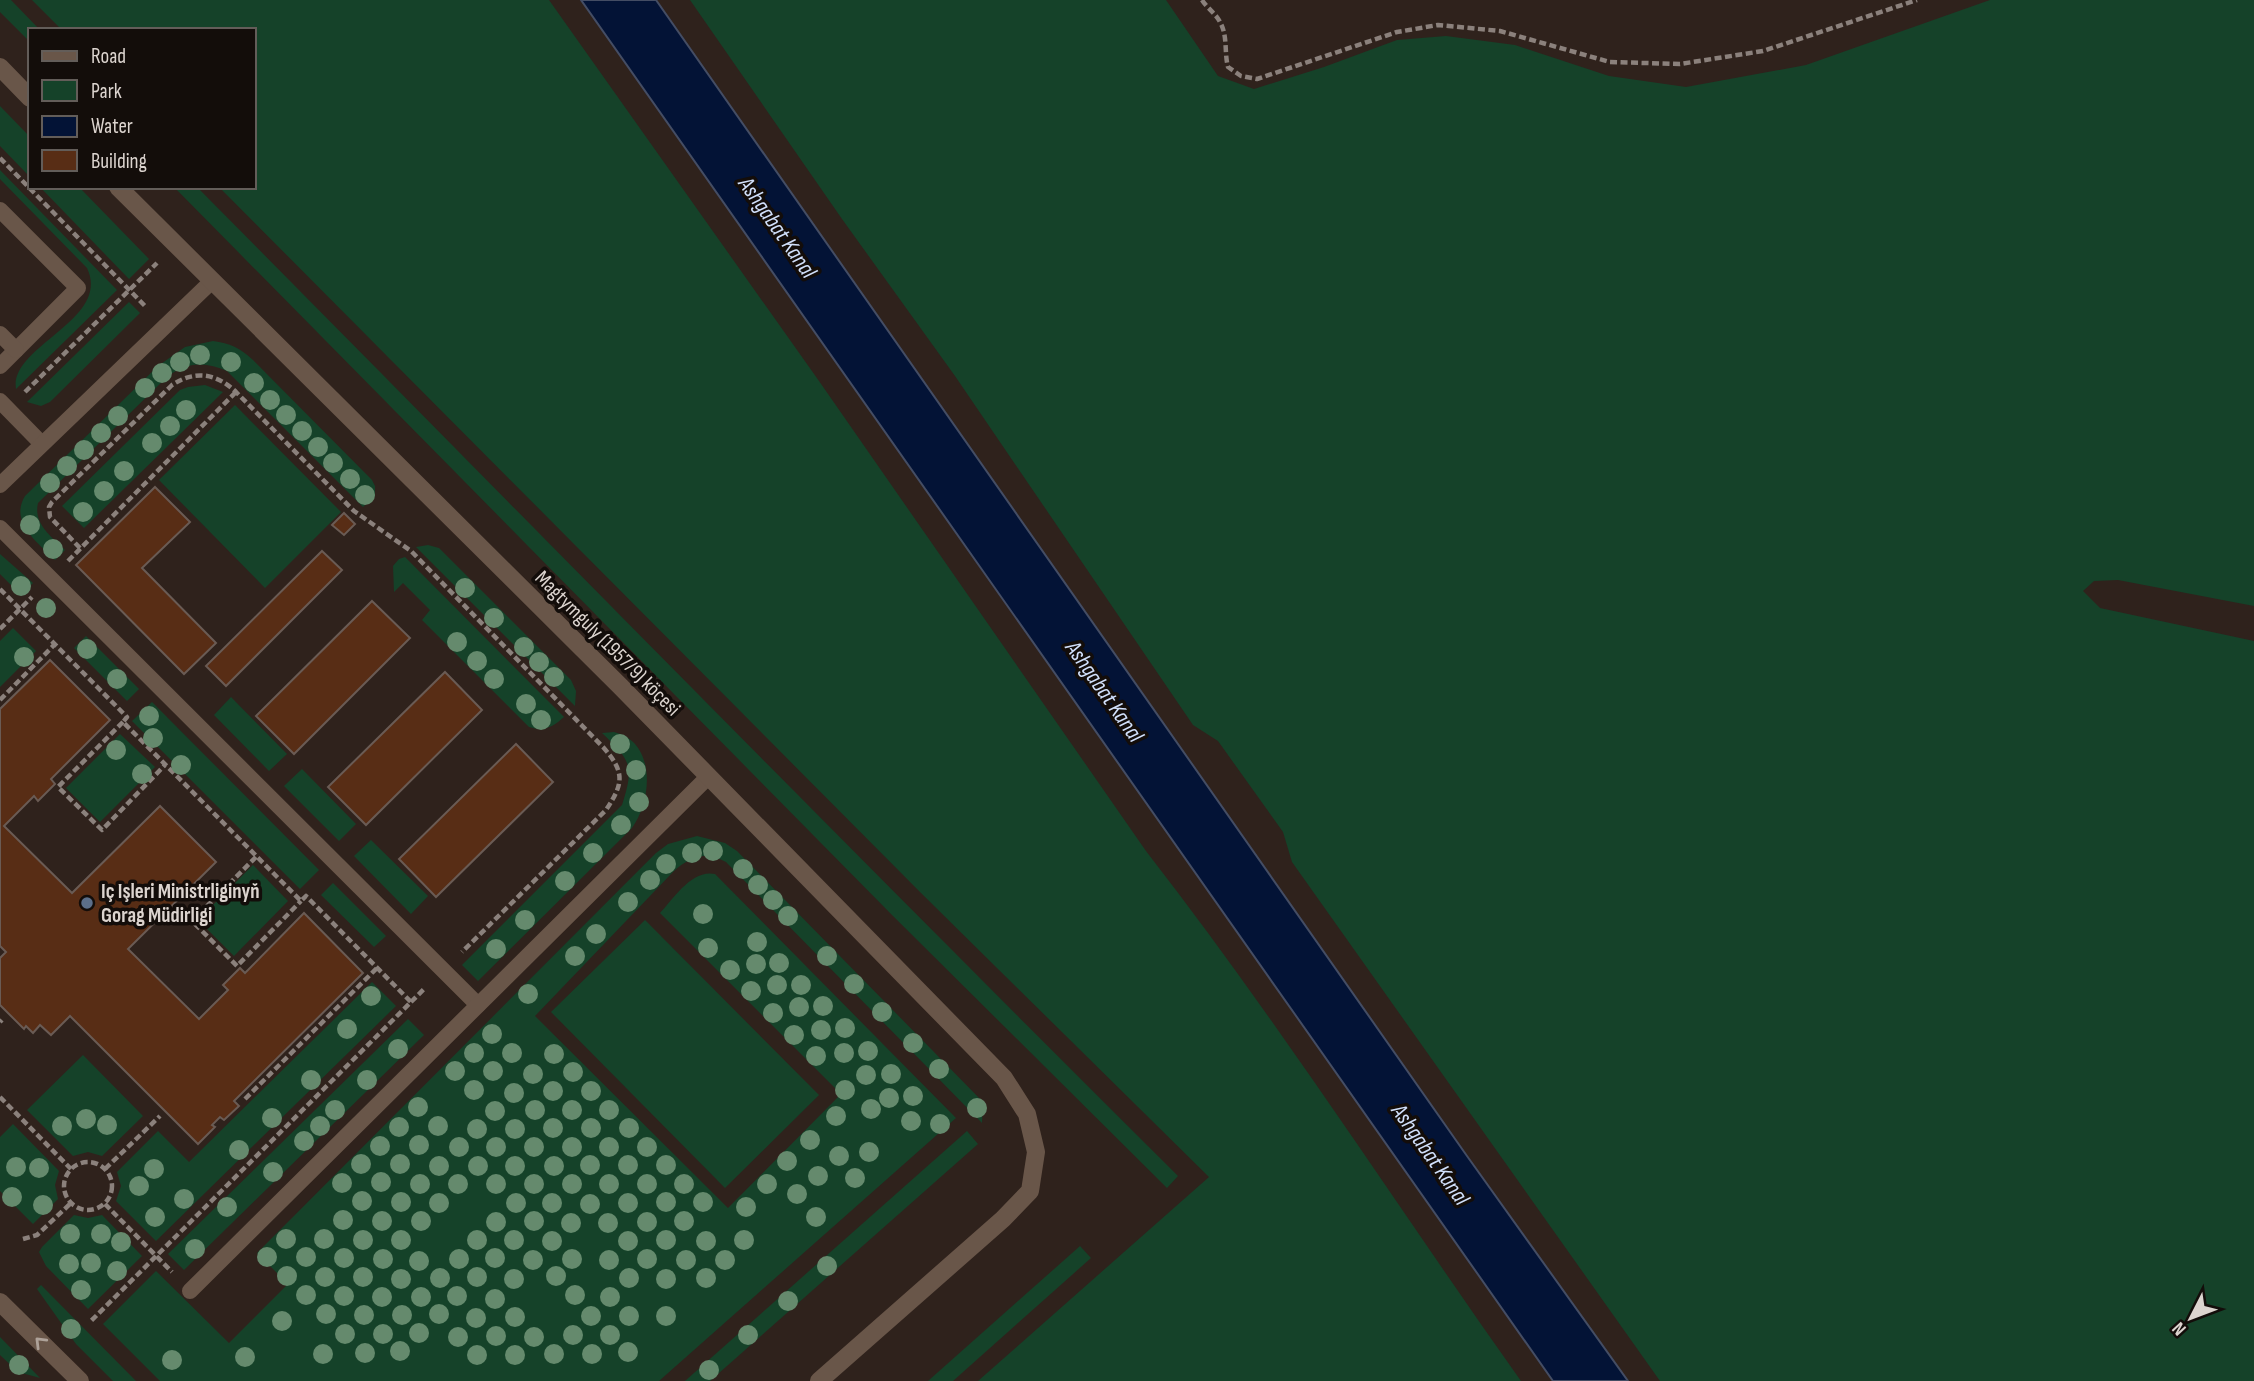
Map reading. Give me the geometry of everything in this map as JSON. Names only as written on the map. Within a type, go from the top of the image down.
[{"type":"street","points":[[0,67],[28,96]]},
{"type":"street","name":"Magtymguly (1957/9) köçesi","points":[[120,189],[709,776],[1004,1078],[1027,1114],[1036,1152],[1030,1191],[1003,1219],[819,1381]]},
{"type":"street","points":[[0,1302],[80,1381]]},
{"type":"lane","points":[[0,210],[78,288],[0,366]]},
{"type":"lane","points":[[0,485],[211,282]]},
{"type":"lane","points":[[0,334],[16,350]]},
{"type":"lane","points":[[4,405],[42,444]]},
{"type":"lane","points":[[0,528],[478,1005]]},
{"type":"lane","points":[[190,1291],[709,776]]},
{"type":"path","points":[[1202,0],[1220,21],[1226,37],[1225,54],[1228,67],[1241,76],[1256,79],[1397,32],[1438,25],[1500,31],[1610,62],[1680,64],[1763,51],[1917,0]]},
{"type":"path","points":[[0,158],[28,187]]},
{"type":"path","points":[[30,189],[145,306]]},
{"type":"path","points":[[4,405],[154,266]]},
{"type":"path","points":[[80,548],[50,517],[49,507],[52,502],[172,385],[182,379],[209,375],[236,392],[354,511],[411,551],[596,740],[618,766],[618,786],[606,810],[461,952]]},
{"type":"path","points":[[62,566],[236,392]]},
{"type":"path","points":[[0,589],[127,717],[58,787],[102,830],[165,765]]},
{"type":"path","points":[[0,629],[38,590]]},
{"type":"path","points":[[0,700],[55,644]]},
{"type":"path","points":[[122,722],[301,901]]},
{"type":"path","points":[[256,856],[192,921],[237,966],[306,896],[411,1002]]},
{"type":"path","points":[[245,1099],[377,968]]},
{"type":"path","points":[[89,1322],[429,984]]},
{"type":"path","points":[[0,1097],[71,1169]]},
{"type":"path","points":[[105,1169],[160,1116]]},
{"type":"path","points":[[82,1163],[94,1163],[105,1169],[111,1180],[111,1193],[105,1204],[94,1210],[81,1210],[70,1203],[64,1192],[64,1180],[71,1169],[82,1163]]},
{"type":"path","points":[[23,1239],[37,1236],[70,1203]]},
{"type":"path","points":[[105,1204],[190,1291]]},
{"type":"green space","points":[[0,0],[11,0],[38,28],[28,28],[28,40],[0,12]]},
{"type":"green space","points":[[32,0],[549,0],[819,381],[1146,851],[1290,1047],[1521,1381],[978,1381],[1209,1177],[920,892],[221,189],[256,189],[256,28],[60,28]]},
{"type":"green space","points":[[690,0],[1166,0],[1218,76],[1254,89],[1397,40],[1446,36],[1515,45],[1609,76],[1686,87],[1806,65],[1990,0],[2254,0],[2254,606],[2118,580],[2094,581],[2083,591],[2100,608],[2254,641],[2254,1381],[1660,1381],[1292,862],[1283,832],[1218,741],[1193,725],[955,376]]},
{"type":"green space","points":[[0,106],[28,135],[28,175],[0,146]]},
{"type":"green space","points":[[0,170],[117,290],[16,389],[18,374],[28,359],[74,318],[85,303],[91,286],[87,268],[0,179]]},
{"type":"green space","points":[[42,189],[81,189],[149,259],[129,279]]},
{"type":"green space","points":[[176,189],[199,189],[1178,1176],[1167,1188],[892,915]]},
{"type":"green space","points":[[129,302],[140,313],[50,402],[41,406],[27,402]]},
{"type":"green space","points":[[213,341],[234,347],[253,360],[372,480],[375,496],[363,507],[227,371],[211,366],[189,366],[167,377],[38,503],[37,511],[41,524],[65,550],[55,560],[34,539],[23,523],[21,506],[25,496],[158,366],[185,347]]},
{"type":"green space","points":[[205,385],[223,392],[84,528],[62,506],[180,390]]},
{"type":"green space","points":[[235,405],[341,512],[265,588],[159,480]]},
{"type":"green space","points":[[428,545],[439,548],[571,680],[576,691],[575,706],[416,547]]},
{"type":"green space","points":[[0,554],[33,583],[21,595],[0,574]]},
{"type":"green space","points":[[405,557],[564,717],[548,728],[529,727],[422,620],[430,610],[403,583],[394,592],[393,566]]},
{"type":"green space","points":[[13,628],[36,651],[0,687],[0,641]]},
{"type":"green space","points":[[86,636],[139,689],[127,701],[74,648]]},
{"type":"green space","points":[[231,697],[287,754],[269,771],[214,715]]},
{"type":"green space","points":[[152,702],[319,870],[300,889],[132,721]]},
{"type":"green space","points":[[614,732],[628,738],[638,747],[644,760],[646,788],[639,817],[632,828],[478,981],[462,965],[622,805],[628,781],[627,764],[619,750],[602,733]]},
{"type":"green space","points":[[120,734],[155,767],[100,822],[66,788]]},
{"type":"green space","points":[[302,769],[356,824],[339,841],[284,786]]},
{"type":"green space","points":[[697,836],[725,843],[737,851],[983,1102],[982,1123],[726,862],[711,857],[698,857],[673,872],[535,1016],[728,1208],[841,1094],[660,913],[691,880],[715,874],[956,1118],[659,1381],[160,1381],[103,1324],[156,1271],[229,1343],[288,1284],[257,1253],[656,853],[668,844]]},
{"type":"green space","points":[[371,840],[428,896],[411,914],[354,856]]},
{"type":"green space","points":[[253,865],[288,901],[234,956],[198,920]]},
{"type":"green space","points":[[333,883],[386,936],[374,947],[321,895]]},
{"type":"green space","points":[[645,920],[819,1095],[725,1188],[551,1012]]},
{"type":"green space","points":[[372,982],[396,1006],[156,1241],[116,1201],[121,1186],[117,1172],[158,1131],[189,1162]]},
{"type":"green space","points":[[408,1019],[424,1035],[184,1270],[168,1254]]},
{"type":"green space","points":[[83,1055],[143,1116],[102,1156],[88,1152],[73,1156],[27,1110]]},
{"type":"green space","points":[[13,1124],[59,1171],[55,1185],[58,1199],[33,1224],[0,1191],[0,1137]]},
{"type":"green space","points":[[967,1131],[978,1144],[710,1381],[685,1381]]},
{"type":"green space","points":[[74,1215],[88,1218],[102,1215],[142,1256],[88,1309],[46,1266],[39,1252]]},
{"type":"green space","points":[[1080,1246],[1091,1258],[953,1381],[928,1381]]},
{"type":"green space","points":[[41,1285],[136,1381],[113,1381],[76,1344],[37,1289]]},
{"type":"green space","points":[[0,1337],[40,1378],[18,1372],[0,1355]]},
{"type":"water","name":"Ashgabat Kanal","points":[[581,0],[656,0],[1467,1156],[1628,1381],[1553,1381]]},
{"type":"building","points":[[155,487],[190,522],[142,568],[216,643],[184,674],[76,565]]},
{"type":"building","points":[[344,513],[355,524],[344,535],[332,525]]},
{"type":"building","points":[[322,551],[342,570],[226,686],[206,666]]},
{"type":"building","points":[[372,601],[410,638],[294,754],[256,716]]},
{"type":"building","name":"Iç Işleri Ministrliginyň Gorag Müdirligi","points":[[50,660],[110,720],[51,779],[55,784],[38,801],[34,796],[4,826],[72,893],[160,806],[216,862],[128,949],[199,1019],[228,990],[223,985],[240,968],[245,973],[304,913],[363,973],[234,1101],[239,1106],[224,1120],[220,1117],[212,1125],[215,1127],[198,1144],[70,1016],[51,1035],[40,1025],[33,1033],[26,1026],[24,1029],[0,1005],[0,958],[6,952],[0,946],[0,709]]},
{"type":"building","points":[[445,672],[482,710],[366,825],[328,787]]},
{"type":"building","points":[[516,744],[553,782],[436,897],[399,859]]},
{"type":"place","name":"Iç Işleri Ministrliginyň Gorag Müdirligi","points":[[87,903]]}]
